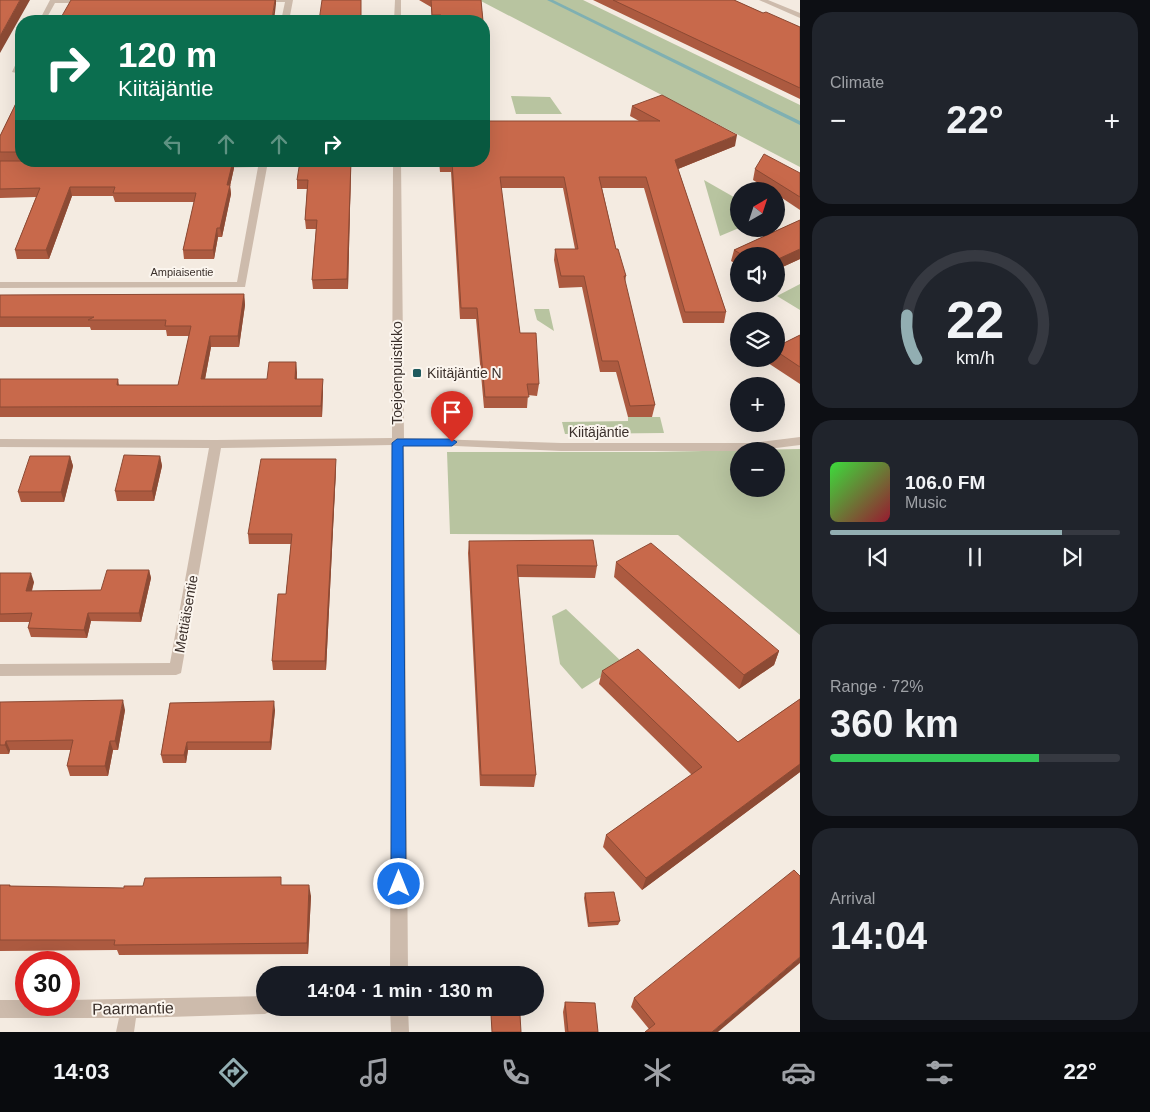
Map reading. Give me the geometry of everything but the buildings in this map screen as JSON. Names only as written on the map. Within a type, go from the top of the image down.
[{"type":"street","points":[[250,0],[290,0],[286,15]]},
{"type":"street","points":[[398,0],[398,15]]},
{"type":"street","points":[[762,0],[800,16]]},
{"type":"street","points":[[45,15],[53,1],[92,1]]},
{"type":"street","name":"Ampiaisentie","points":[[0,285],[241,285],[262,167]]},
{"type":"street","name":"Toejoenpuistikko","points":[[397,167],[398,966]]},
{"type":"street","name":"Kiitäjäntie","points":[[397,443],[434,441],[561,447],[753,447],[800,441]]},
{"type":"street","points":[[0,443],[397,443]]},
{"type":"street","name":"Mettiäisentie","points":[[0,670],[176,669],[216,444]]},
{"type":"street","name":"Paarmantie","points":[[0,1009],[129,1009],[256,1005]]},
{"type":"street","points":[[125,1032],[129,1009]]},
{"type":"street","points":[[399,1016],[400,1032]]},
{"type":"green space","points":[[479,0],[583,0],[800,105],[800,167]]},
{"type":"green space","points":[[511,96],[550,97],[562,114],[516,114]]},
{"type":"green space","points":[[704,180],[730,195],[730,232],[720,236]]},
{"type":"green space","points":[[800,284],[800,310],[785,301],[785,292]]},
{"type":"green space","points":[[534,309],[549,309],[554,331],[537,320]]},
{"type":"green space","points":[[628,417],[660,417],[664,433],[565,434],[562,422],[628,421]]},
{"type":"green space","points":[[785,449],[800,449],[800,635],[678,535],[450,534],[447,452],[730,450],[730,497],[785,497]]},
{"type":"green space","points":[[566,609],[623,663],[582,689],[560,664],[552,616]]},
{"type":"waterway","points":[[549,0],[800,123]]},
{"type":"place","name":"Kiitäjäntie N","points":[[417,373]]},
{"type":"route","points":[[399,884],[397,443],[452,442]]}]
